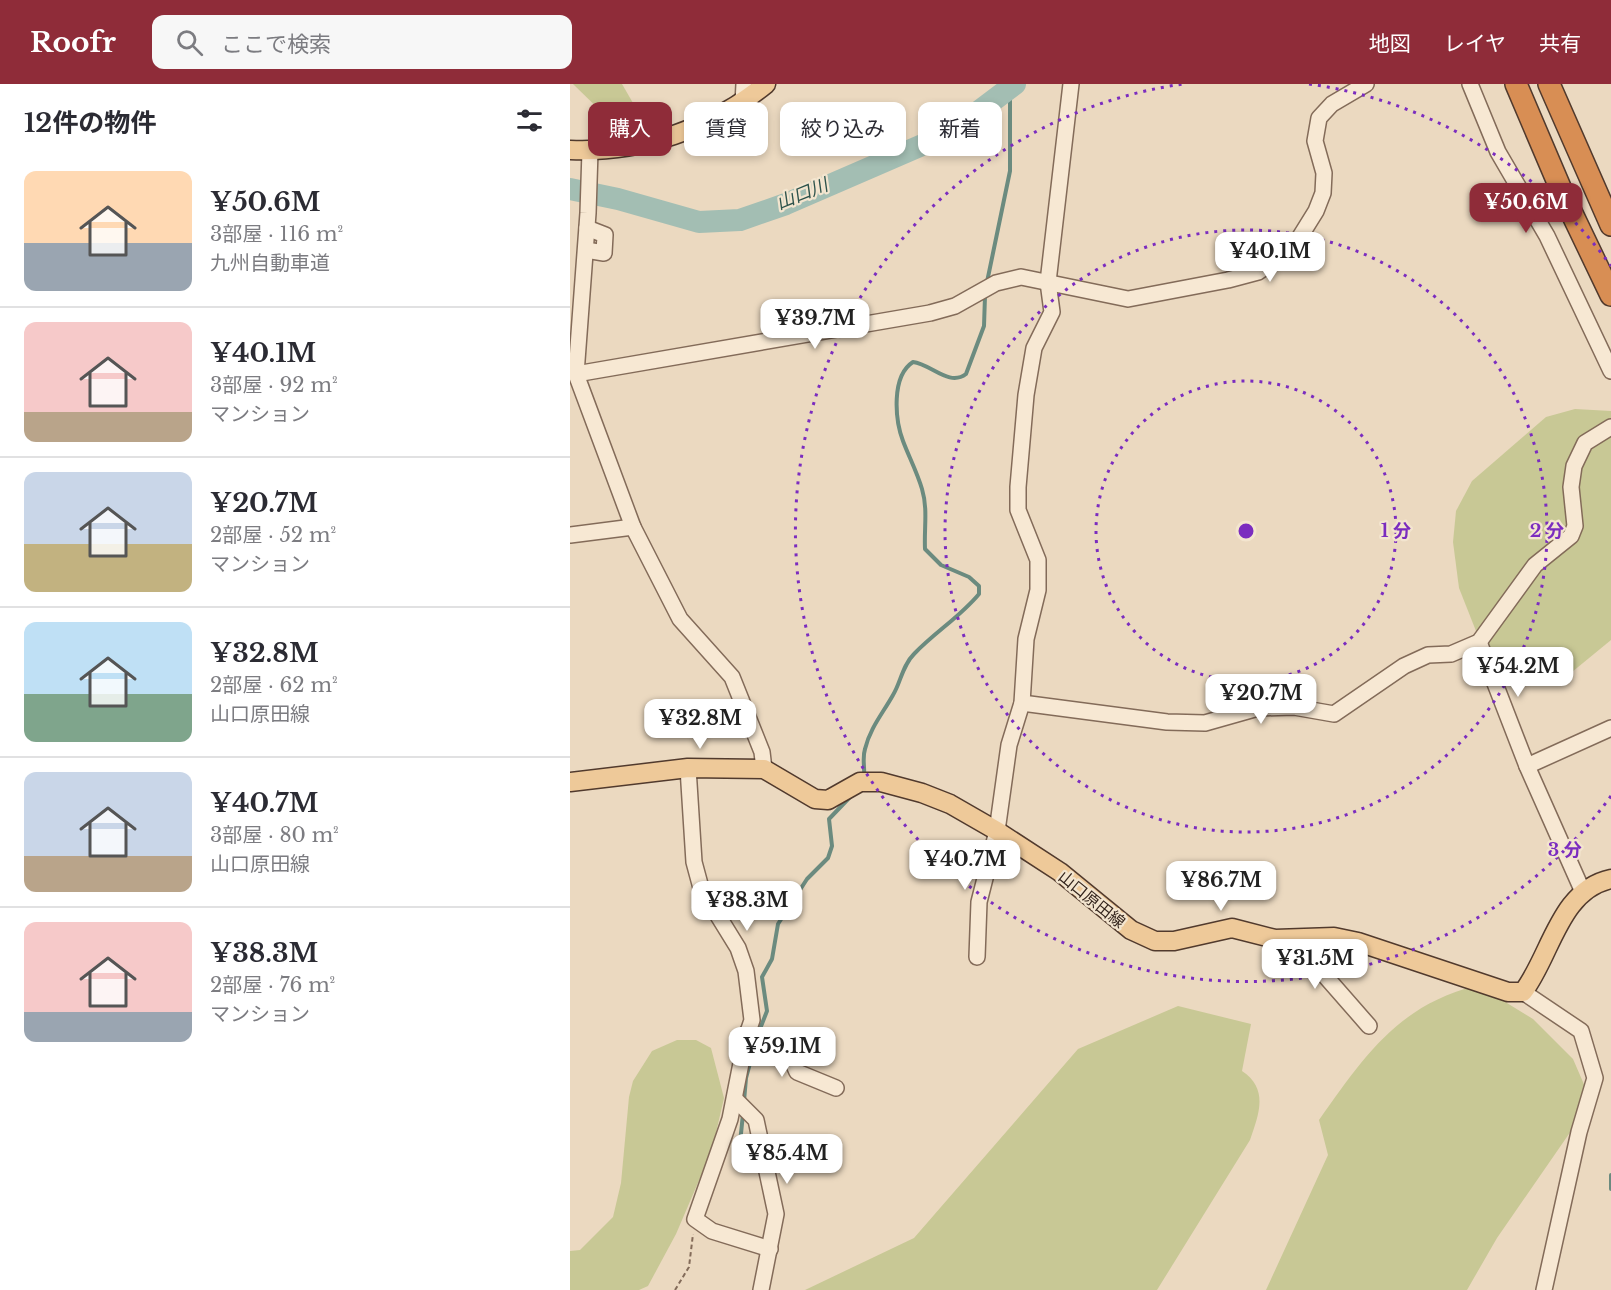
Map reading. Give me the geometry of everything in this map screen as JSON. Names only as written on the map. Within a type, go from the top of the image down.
[{"type":"highway","points":[[1516,84],[1564,199],[1611,295]]},
{"type":"highway","points":[[1549,84],[1611,225]]},
{"type":"main road","points":[[744,102],[766,84]]},
{"type":"main road","points":[[570,150],[590,158],[666,139],[684,131]]},
{"type":"main road","name":"山口原田線","points":[[570,782],[688,768],[764,769],[815,799],[828,800],[860,782],[881,782],[922,793],[950,804],[997,831],[1060,872],[1131,930],[1155,941],[1174,941],[1232,928],[1275,939],[1309,936],[1350,940],[1508,992],[1523,992]]},
{"type":"main road","points":[[1523,992],[1533,980],[1566,910],[1583,892],[1611,879]]},
{"type":"street","points":[[743,102],[744,84]]},
{"type":"street","points":[[977,957],[979,902],[997,831],[1009,745],[1022,704],[1026,639],[1038,590],[1038,560],[1018,510],[1018,487],[1026,395],[1034,348],[1052,312],[1048,282],[1071,84]]},
{"type":"street","points":[[576,374],[930,313],[955,306],[996,283],[1021,277],[1128,300],[1258,272],[1275,261],[1298,240],[1316,211],[1323,193],[1324,173],[1315,141],[1319,118],[1332,104],[1366,84]]},
{"type":"street","points":[[1470,84],[1498,152],[1546,236],[1611,371]]},
{"type":"street","points":[[590,158],[588,220],[576,374],[633,527],[680,620],[732,677],[762,752],[764,769]]},
{"type":"street","points":[[1022,704],[1167,722],[1205,723],[1258,708],[1294,707],[1334,714],[1404,666],[1428,655],[1451,654],[1479,642],[1535,565],[1571,536],[1575,526],[1571,487],[1574,466],[1585,443],[1611,427]]},
{"type":"street","points":[[570,535],[633,527]]},
{"type":"street","points":[[1479,642],[1527,766],[1583,892]]},
{"type":"street","points":[[1527,766],[1611,728]]},
{"type":"street","points":[[688,768],[694,862],[701,888],[738,948],[746,971],[752,1020],[735,1099],[695,1219],[712,1231],[770,1249]]},
{"type":"street","points":[[1275,939],[1320,970],[1369,1026]]},
{"type":"street","points":[[1523,992],[1581,1031],[1595,1078],[1579,1132],[1544,1290]]},
{"type":"street","points":[[748,1031],[790,1056],[797,1072],[836,1088]]},
{"type":"street","points":[[735,1099],[756,1120],[776,1214],[761,1290]]},
{"type":"path","points":[[675,1290],[689,1267],[695,1219]]},
{"type":"green space","points":[[573,84],[622,84],[632,102],[591,102]]},
{"type":"green space","points":[[1575,409],[1611,411],[1611,640],[1572,672],[1546,677],[1517,678],[1500,674],[1489,664],[1459,588],[1453,542],[1456,511],[1472,481],[1546,417]]},
{"type":"green space","points":[[1475,986],[1481,987],[1533,1019],[1573,1059],[1586,1089],[1580,1118],[1497,1238],[1467,1290],[1266,1290],[1328,1155],[1319,1120],[1351,1076],[1384,1037],[1424,1007],[1448,995]]},
{"type":"green space","points":[[1178,1006],[1251,1024],[1242,1071],[1256,1086],[1260,1102],[1250,1140],[1157,1290],[805,1290],[914,1238],[1078,1049]]},
{"type":"green space","points":[[677,1040],[696,1040],[711,1048],[724,1098],[712,1150],[676,1234],[648,1286],[639,1290],[570,1290],[570,1251],[580,1250],[613,1217],[621,1183],[629,1097],[633,1081],[652,1051]]},
{"type":"waterway","name":"山口川","points":[[570,189],[618,199],[699,222],[740,220],[786,204],[950,133],[1015,84]]},
{"type":"waterway","points":[[987,282],[1010,171],[1010,88]]},
{"type":"waterway","points":[[864,776],[867,741],[896,690],[907,664],[922,646],[979,594],[979,586],[969,577],[941,565],[925,549],[924,496],[900,432],[897,399],[901,377],[913,362],[953,378],[966,374],[984,326],[985,296]]},
{"type":"waterway","points":[[758,1034],[767,1011],[762,977],[772,959],[778,924],[807,879],[828,858],[832,846],[829,819],[852,795]]},
{"type":"waterway","points":[[744,1101],[746,1078],[756,1041]]},
{"type":"waterway","points":[[740,1143],[743,1114]]},
{"type":"waterway","points":[[1611,1175],[1611,1189]]}]
